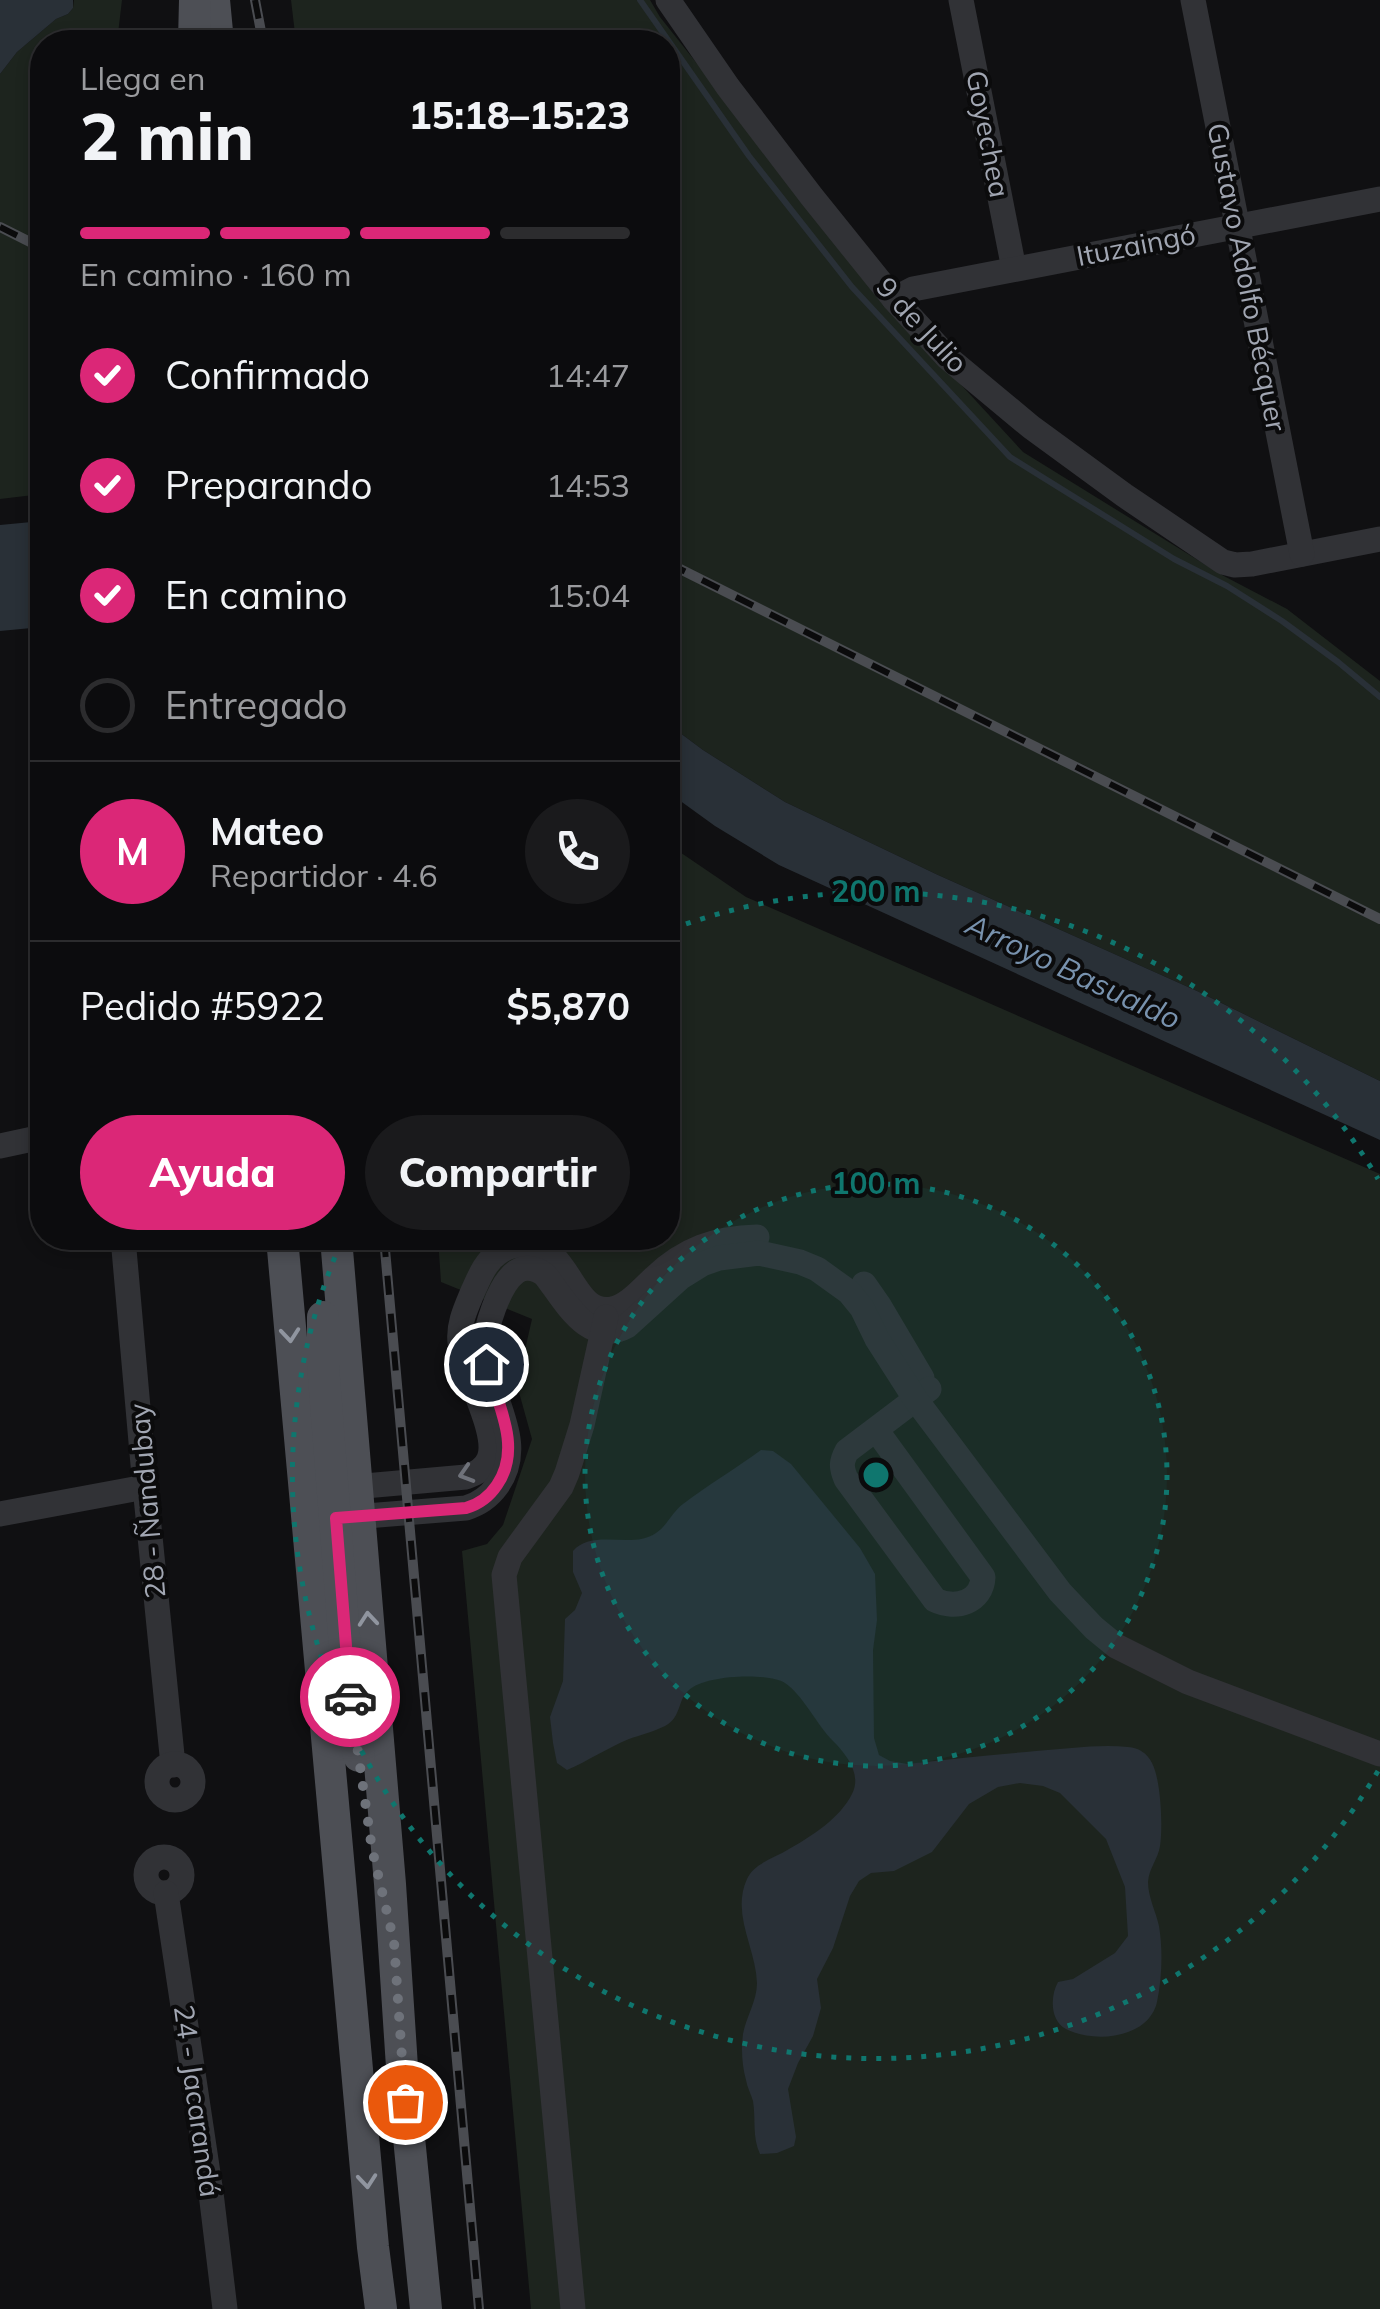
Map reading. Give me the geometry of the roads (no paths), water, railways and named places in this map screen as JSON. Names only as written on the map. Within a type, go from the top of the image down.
[{"type":"main road","points":[[194,30],[195,0]]},
{"type":"main road","points":[[214,0],[217,30]]},
{"type":"main road","points":[[283,1250],[381,2309]]},
{"type":"main road","points":[[304,1250],[346,1504],[394,1942],[426,2309]]},
{"type":"main road","points":[[316,1250],[323,1305],[323,1364]]},
{"type":"main road","points":[[336,1250],[346,1504],[347,1739],[361,1991],[354,2046]]},
{"type":"main road","points":[[348,1686],[372,1849],[394,1942]]},
{"type":"main road","points":[[373,2247],[373,2309]]},
{"type":"street","name":"9 de Julio","points":[[668,0],[728,87],[894,299],[948,358],[1124,496],[1223,562],[1252,564],[1302,554]]},
{"type":"street","name":"Goyechea","points":[[962,0],[1014,269]]},
{"type":"street","name":"Gustavo Adolfo Bécquer","points":[[1193,0],[1302,554]]},
{"type":"street","name":"Ituzaingó","points":[[894,299],[913,289],[1380,199]]},
{"type":"street","points":[[1302,554],[1380,540]]},
{"type":"street","points":[[0,1146],[30,1140]]},
{"type":"street","name":"28 - Ñandubay","points":[[124,1250],[173,1764]]},
{"type":"street","points":[[346,1504],[466,1477],[485,1466],[492,1444],[468,1376],[460,1334],[465,1310],[486,1265],[506,1250]]},
{"type":"street","points":[[544,1250],[585,1302],[618,1331],[702,1264],[737,1254],[758,1253],[817,1269],[849,1292],[862,1308],[877,1339],[923,1394],[1060,1592],[1094,1628],[1116,1646],[1188,1682],[1380,1754]]},
{"type":"street","points":[[346,1504],[466,1508],[490,1494],[505,1470],[508,1440],[484,1347],[490,1320],[516,1271],[526,1268],[545,1275],[580,1320],[591,1328],[606,1322]]},
{"type":"street","points":[[465,1310],[490,1320]]},
{"type":"street","points":[[573,2309],[504,1575],[510,1557],[568,1474],[606,1322]]},
{"type":"street","points":[[877,1431],[983,1576],[979,1592],[959,1604],[950,1606],[935,1600],[842,1469],[847,1450],[923,1394]]},
{"type":"street","points":[[0,1514],[144,1487]]},
{"type":"street","name":"24 - Jacarandá","points":[[166,1893],[225,2309]]},
{"type":"water","points":[[0,0],[73,0],[68,14],[43,30],[30,30],[30,41],[0,74]]},
{"type":"water","points":[[30,522],[30,628],[0,631],[0,525]]},
{"type":"water","name":"Arroyo Basualdo","points":[[680,733],[785,802],[1197,991],[1380,1081],[1380,1140],[779,865],[680,801]]},
{"type":"water","points":[[761,1450],[773,1451],[791,1464],[860,1548],[875,1574],[874,1738],[879,1755],[907,1764],[1105,1746],[1132,1748],[1148,1756],[1155,1771],[1160,1804],[1160,1846],[1148,1882],[1159,1926],[1161,1955],[1157,2002],[1143,2024],[1105,2037],[1078,2034],[1061,2025],[1053,2008],[1058,1982],[1073,1979],[1115,1953],[1128,1936],[1125,1887],[1106,1839],[1060,1793],[1020,1783],[998,1787],[969,1804],[932,1852],[894,1871],[871,1873],[859,1881],[817,1979],[821,2008],[813,2036],[788,2089],[794,2146],[760,2154],[742,2057],[743,2034],[757,1983],[743,1918],[743,1892],[755,1869],[816,1832],[840,1811],[855,1787],[852,1766],[792,1688],[765,1677],[721,1678],[697,1685],[685,1694],[674,1718],[665,1726],[567,1770],[557,1763],[550,1717],[563,1681],[565,1619],[575,1610],[582,1593],[573,1572],[573,1551],[591,1541],[636,1540],[656,1533],[683,1504]]},
{"type":"waterway","points":[[640,0],[661,30]]},
{"type":"waterway","points":[[680,57],[749,156],[852,287],[1010,457],[1282,621],[1380,697]]},
{"type":"railway","points":[[255,0],[261,30]]},
{"type":"railway","points":[[0,227],[30,242]]},
{"type":"railway","points":[[680,569],[1380,919]]},
{"type":"railway","points":[[385,1250],[479,2309]]}]
